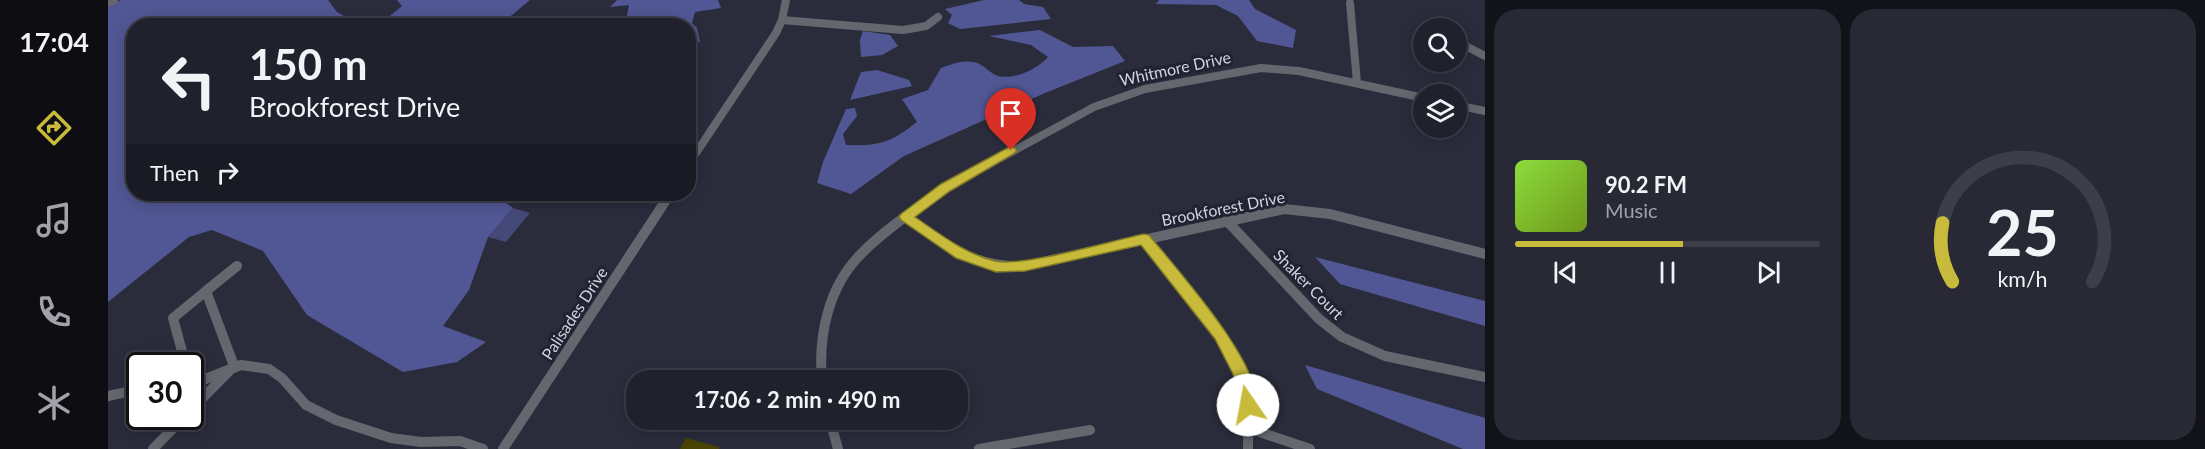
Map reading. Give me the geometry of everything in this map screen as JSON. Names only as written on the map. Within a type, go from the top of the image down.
[{"type":"street","points":[[108,3],[114,0]]},
{"type":"street","points":[[696,154],[769,44],[782,20],[786,0]]},
{"type":"street","points":[[1350,3],[1358,83]]},
{"type":"street","points":[[782,20],[903,30],[926,26],[938,17]]},
{"type":"street","points":[[1467,47],[1485,56]]},
{"type":"street","name":"Whitmore Drive","points":[[822,370],[821,337],[831,300],[840,282],[861,254],[906,217],[969,172],[1094,106],[1127,94],[1260,68],[1299,70],[1413,96]]},
{"type":"street","points":[[1467,107],[1485,111]]},
{"type":"street","name":"Palisades Drive","points":[[503,449],[665,201]]},
{"type":"street","name":"Brookforest Drive","points":[[906,217],[961,254],[996,267],[1025,266],[1284,209],[1314,211],[1485,254]]},
{"type":"street","name":"Shaker Court","points":[[1227,221],[1319,319],[1342,337],[1385,356],[1485,377]]},
{"type":"street","points":[[1144,239],[1221,335],[1241,373],[1246,389],[1248,449]]},
{"type":"street","points":[[182,352],[173,318],[237,266]]},
{"type":"street","points":[[206,291],[234,366]]},
{"type":"street","points":[[204,379],[234,366],[248,365],[276,372],[306,405],[320,414],[353,426],[391,438],[421,442],[460,441],[483,449]]},
{"type":"street","points":[[204,397],[234,366]]},
{"type":"street","points":[[108,396],[126,392]]},
{"type":"street","points":[[1248,428],[1310,449]]},
{"type":"street","points":[[979,449],[1090,429]]},
{"type":"street","points":[[153,449],[171,430]]},
{"type":"street","points":[[833,430],[838,449]]},
{"type":"shaded area","points":[[121,0],[328,0],[337,12],[347,18],[126,18],[126,201],[504,201],[513,208],[488,237],[469,290],[443,326],[486,342],[457,362],[403,372],[307,315],[263,251],[212,230],[189,237],[108,302],[108,6]]},
{"type":"shaded area","points":[[397,0],[530,0],[508,18],[387,18],[402,6]]},
{"type":"shaded area","points":[[617,0],[718,0],[721,8],[695,12],[693,18],[626,18],[629,5],[610,7]]},
{"type":"shaded area","points":[[984,0],[1019,0],[1024,4],[1043,7],[1051,19],[960,29],[948,23],[952,15],[945,9]]},
{"type":"shaded area","points":[[1159,0],[1249,0],[1255,9],[1296,30],[1293,48],[1257,41],[1238,16],[1216,5],[1156,4]]},
{"type":"shaded area","points":[[696,27],[697,28],[700,42],[696,42]]},
{"type":"shaded area","points":[[1040,30],[1073,47],[1113,46],[1125,61],[1045,93],[904,156],[851,194],[817,183],[823,162],[846,109],[855,108],[857,116],[843,134],[846,145],[876,144],[892,139],[917,122],[902,99],[928,90],[941,68],[969,62],[980,64],[998,76],[1011,76],[1025,72],[1038,66],[1048,57],[1031,45],[989,36]]},
{"type":"shaded area","points":[[863,31],[890,35],[898,46],[882,55],[861,57],[860,40]]},
{"type":"shaded area","points":[[877,70],[909,80],[912,86],[850,100],[861,72]]},
{"type":"shaded area","points":[[513,208],[530,213],[506,242],[488,237]]},
{"type":"shaded area","points":[[1315,257],[1485,301],[1485,326],[1340,284]]},
{"type":"shaded area","points":[[1305,365],[1485,418],[1485,449],[1463,449],[1317,389]]},
{"type":"building","points":[[686,438],[719,447],[719,449],[680,449]]},
{"type":"route","points":[[1011,150],[969,172],[906,217],[961,254],[996,267],[1025,266],[1144,239],[1221,335],[1241,373],[1248,405]]}]
